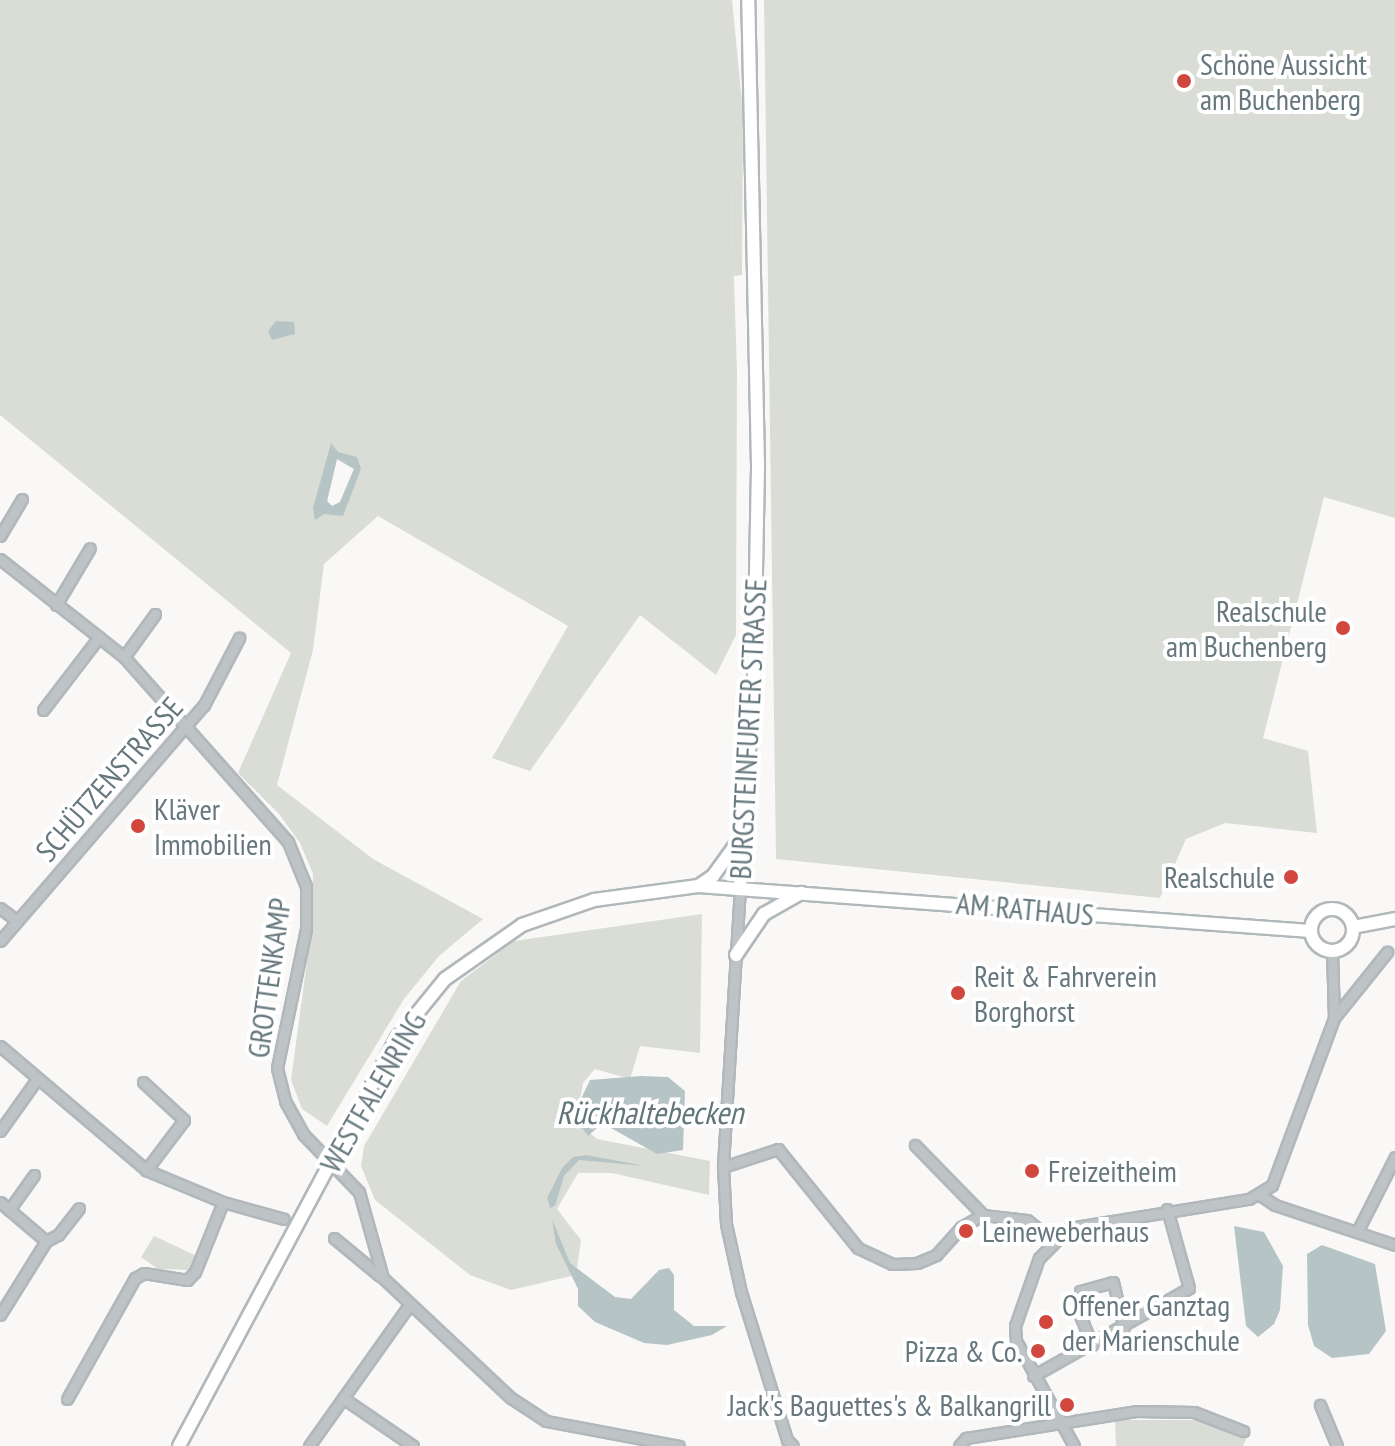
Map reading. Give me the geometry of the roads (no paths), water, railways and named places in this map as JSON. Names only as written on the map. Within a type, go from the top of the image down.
[{"type":"main road","name":"BURGSTEINFURTER STRASSE","points":[[740,887],[754,676],[758,465],[748,0]]},
{"type":"main road","points":[[698,886],[713,876],[743,833]]},
{"type":"main road","name":"WESTFALENRING","points":[[179,1446],[397,1038],[445,979],[492,941],[553,911],[588,901],[698,886],[740,887]]},
{"type":"main road","name":"AM RATHAUS","points":[[740,887],[1310,931]]},
{"type":"main road","points":[[736,955],[764,914],[804,892]]},
{"type":"main road","points":[[1331,908],[1346,913],[1353,927],[1348,944],[1332,951],[1317,945],[1310,931],[1316,915],[1331,908]]},
{"type":"main road","points":[[1353,927],[1395,919]]},
{"type":"street","points":[[0,536],[22,499]]},
{"type":"street","points":[[56,605],[90,548]]},
{"type":"street","name":"GROTTENKAMP","points":[[2,565],[124,657],[288,842],[306,886],[306,929],[277,1068],[285,1101],[303,1134],[332,1163],[364,1204],[383,1278]]},
{"type":"street","points":[[124,657],[155,614]]},
{"type":"street","points":[[43,710],[99,637]]},
{"type":"street","name":"SCHÜTZENSTRASSE","points":[[0,941],[204,705],[239,638]]},
{"type":"street","name":"BURGSTEINFURTER STRASSE","points":[[740,887],[723,1167],[726,1224],[741,1292],[787,1444]]},
{"type":"street","points":[[0,908],[17,921]]},
{"type":"street","points":[[1332,951],[1334,1018]]},
{"type":"street","points":[[1260,1195],[1281,1168],[1334,1018],[1387,952]]},
{"type":"street","points":[[0,1046],[146,1170],[223,1202],[284,1219]]},
{"type":"street","points":[[0,1131],[37,1079]]},
{"type":"street","points":[[143,1082],[184,1120],[146,1170]]},
{"type":"street","points":[[915,1145],[983,1215]]},
{"type":"street","points":[[723,1167],[778,1149],[858,1248],[892,1264],[917,1263],[936,1255],[961,1227],[983,1215],[1027,1220],[1052,1240]]},
{"type":"street","points":[[1357,1232],[1395,1157]]},
{"type":"street","points":[[9,1210],[34,1175]]},
{"type":"street","points":[[1074,1446],[1020,1353],[1015,1326],[1039,1258],[1052,1240],[1069,1228],[1260,1195],[1395,1245]]},
{"type":"street","points":[[0,1202],[46,1241]]},
{"type":"street","points":[[67,1399],[135,1278],[144,1273],[187,1280],[223,1202]]},
{"type":"street","points":[[0,1315],[46,1241],[58,1235],[79,1208]]},
{"type":"street","points":[[1033,1376],[1124,1328],[1189,1288],[1167,1209]]},
{"type":"street","points":[[334,1238],[383,1278],[511,1398],[546,1421],[625,1442],[679,1446]]},
{"type":"street","points":[[1092,1345],[1078,1311],[1080,1291],[1113,1282],[1124,1328]]},
{"type":"street","points":[[309,1446],[410,1304]]},
{"type":"street","points":[[343,1398],[413,1446]]},
{"type":"street","points":[[1320,1405],[1337,1446]]},
{"type":"street","points":[[959,1446],[966,1438],[1064,1425],[1136,1411],[1194,1412],[1243,1431]]},
{"type":"water","points":[[276,321],[294,322],[295,334],[272,340],[268,331]]},
{"type":"water","points":[[331,443],[338,452],[357,457],[361,469],[343,516],[324,514],[315,520],[313,508]],"holes":[[[337,459],[354,469],[340,502],[332,506],[327,501]]]},
{"type":"water","name":"Rückhaltebecken","points":[[668,1077],[685,1091],[683,1150],[657,1154],[611,1128],[598,1127],[588,1136],[583,1129],[579,1103],[590,1080]]},
{"type":"water","points":[[586,1155],[645,1166],[579,1160],[564,1176],[555,1206],[550,1208],[547,1198],[562,1168],[573,1157]]},
{"type":"water","points":[[552,1219],[570,1263],[615,1297],[631,1299],[659,1270],[669,1268],[674,1275],[674,1310],[694,1326],[727,1326],[712,1335],[667,1345],[644,1343],[595,1322],[578,1306],[578,1289],[556,1244]]},
{"type":"water","points":[[1234,1226],[1264,1232],[1283,1266],[1280,1310],[1274,1324],[1258,1337],[1246,1326]]},
{"type":"water","points":[[1322,1245],[1375,1264],[1386,1331],[1369,1354],[1332,1358],[1314,1346],[1308,1325],[1307,1254]]},
{"type":"place","name":"Schöne Aussicht am Buchenberg","points":[[1184,81]]},
{"type":"place","name":"Realschule am Buchenberg","points":[[1343,628]]},
{"type":"place","name":"Kläver Immobilien","points":[[138,826]]},
{"type":"place","name":"Realschule","points":[[1291,877]]},
{"type":"place","name":"Reit & Fahrverein Borghorst","points":[[958,993]]},
{"type":"place","name":"Freizeitheim","points":[[1032,1171]]},
{"type":"place","name":"Leineweberhaus","points":[[966,1231]]},
{"type":"place","name":"Offener Ganztag der Marienschule","points":[[1046,1322]]},
{"type":"place","name":"Pizza & Co.","points":[[1038,1351]]},
{"type":"place","name":"Jack's Baguettes's & Balkangrill","points":[[1067,1405]]}]
